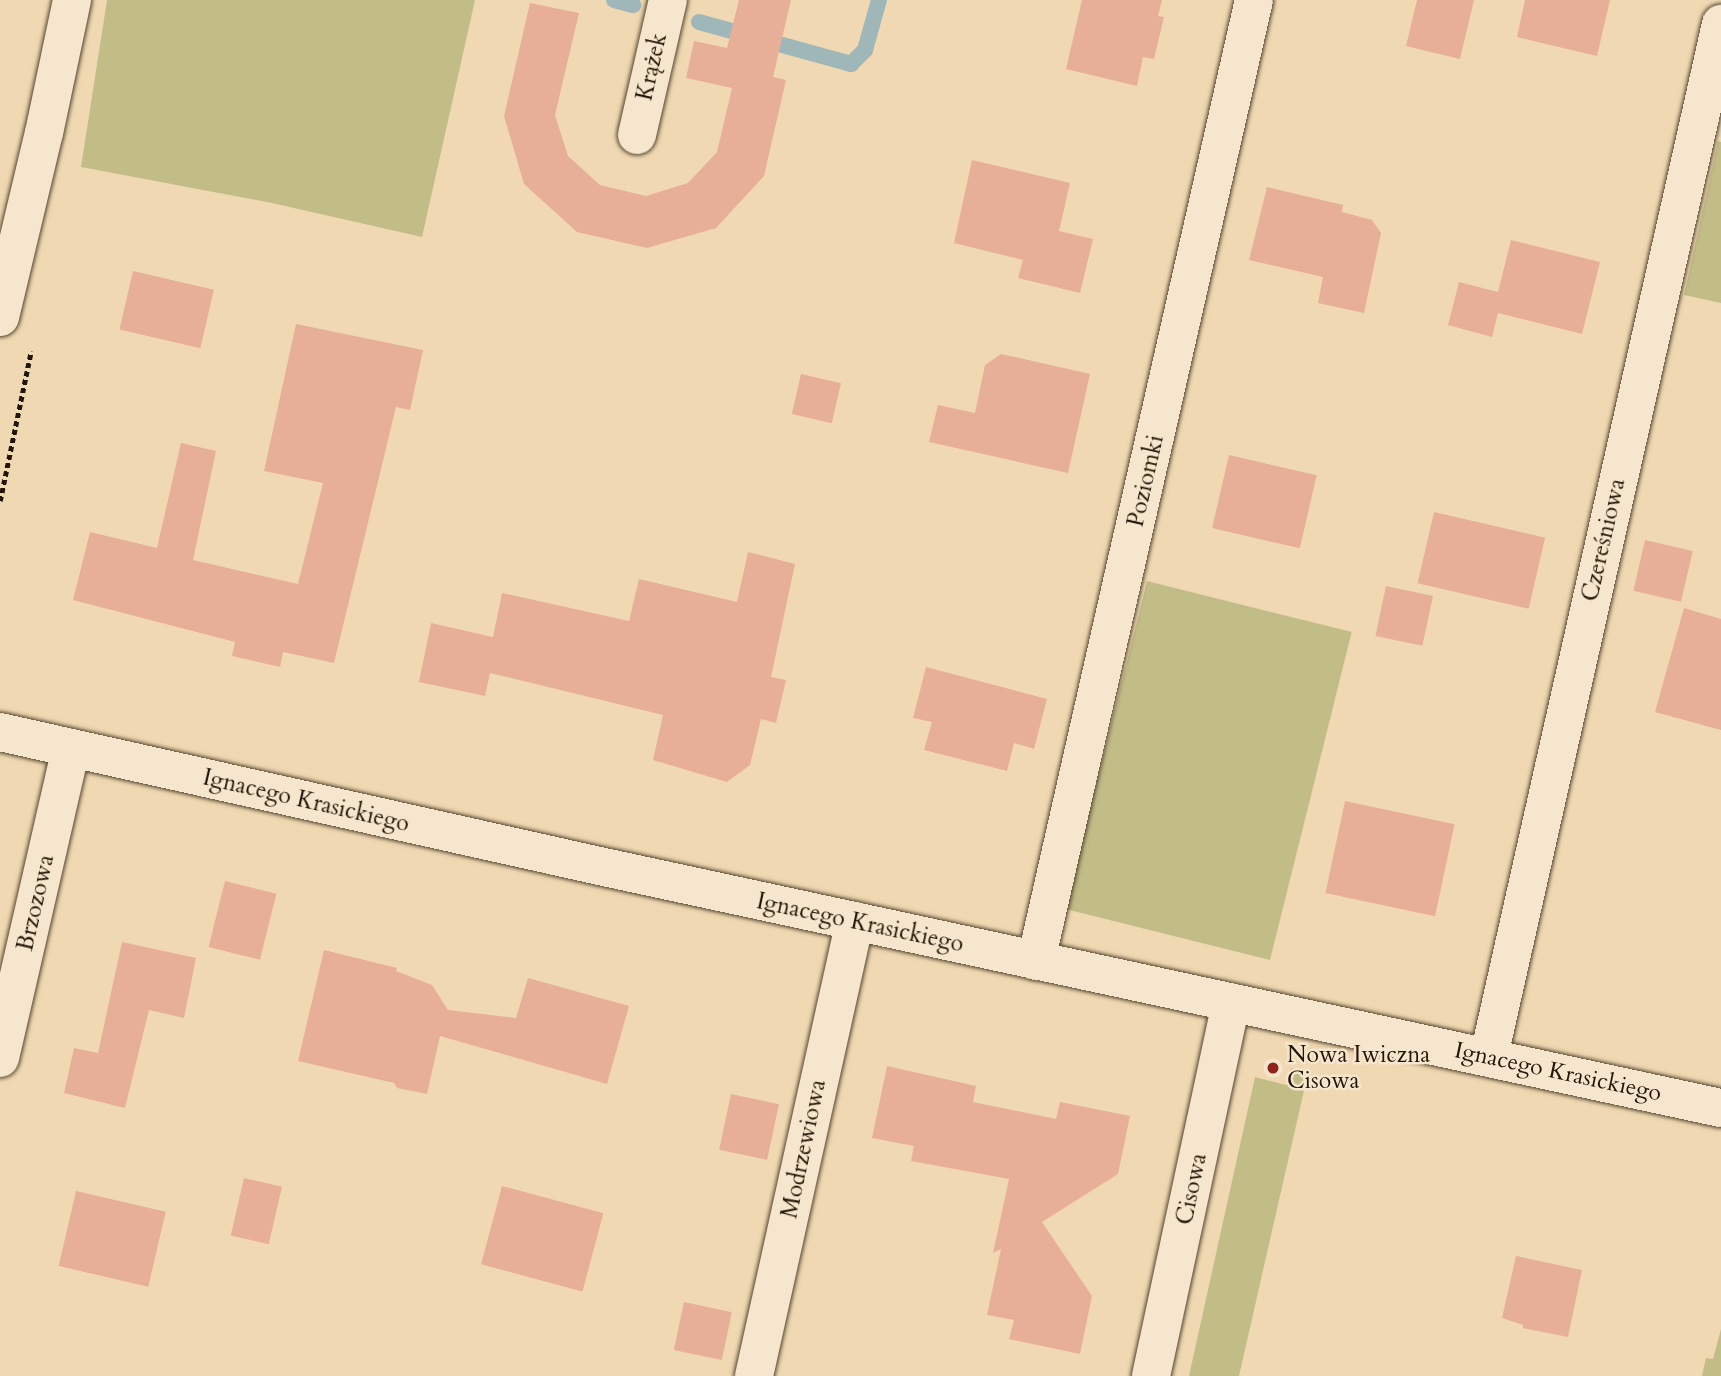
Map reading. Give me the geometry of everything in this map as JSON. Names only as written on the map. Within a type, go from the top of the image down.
[{"type":"street","points":[[0,317],[44,133],[72,0]]},
{"type":"street","name":"Krążek","points":[[637,135],[668,0]]},
{"type":"street","name":"Poziomki","points":[[1036,961],[1254,0]]},
{"type":"street","name":"Czereśniowa","points":[[1489,1056],[1721,23]]},
{"type":"street","name":"Ignacego Krasickiego","points":[[0,732],[1036,961],[1489,1056],[1721,1108]]},
{"type":"street","name":"Brzozowa","points":[[0,1058],[71,748]]},
{"type":"street","name":"Modrzewiowa","points":[[754,1376],[855,921]]},
{"type":"street","name":"Cisowa","points":[[1151,1376],[1231,1002]]},
{"type":"shaded area","points":[[107,0],[475,0],[422,237],[272,203],[81,167]]},
{"type":"shaded area","points":[[1718,141],[1721,142],[1721,303],[1684,295]]},
{"type":"shaded area","points":[[1147,581],[1352,632],[1270,960],[1065,909]]},
{"type":"shaded area","points":[[1291,1068],[1308,1073],[1239,1376],[1189,1376],[1255,1077],[1286,1085]]},
{"type":"shaded area","points":[[1721,1329],[1721,1376],[1702,1376],[1706,1358],[1713,1359]]},
{"type":"building","points":[[739,0],[791,0],[773,77],[786,80],[764,176],[716,228],[647,248],[577,232],[524,184],[504,116],[530,3],[579,13],[555,115],[568,156],[600,185],[646,196],[688,183],[717,152],[732,88],[686,78],[694,41],[727,48]]},
{"type":"building","points":[[1082,0],[1162,0],[1158,16],[1164,17],[1154,59],[1143,57],[1137,86],[1066,69]]},
{"type":"building","points":[[1417,0],[1474,0],[1460,59],[1406,46]]},
{"type":"building","points":[[1525,0],[1610,0],[1597,56],[1517,37]]},
{"type":"building","points":[[972,160],[1070,183],[1059,231],[1093,239],[1080,293],[1018,278],[1023,260],[954,243]]},
{"type":"building","points":[[1267,187],[1343,205],[1342,212],[1372,220],[1381,233],[1364,313],[1318,303],[1323,277],[1249,260]]},
{"type":"building","points":[[1511,240],[1600,262],[1582,334],[1498,313],[1492,337],[1448,325],[1459,282],[1498,292]]},
{"type":"building","points":[[133,271],[214,290],[200,348],[120,329]]},
{"type":"building","points":[[296,324],[423,350],[410,410],[396,407],[334,663],[283,652],[280,667],[232,656],[235,642],[73,600],[90,532],[157,548],[181,443],[216,451],[193,560],[298,584],[323,483],[264,471]]},
{"type":"building","points":[[1001,354],[1090,374],[1068,473],[929,442],[938,405],[975,413],[985,365]]},
{"type":"building","points":[[801,374],[841,383],[832,423],[792,414]]},
{"type":"building","points":[[1229,455],[1317,475],[1300,548],[1212,528]]},
{"type":"building","points":[[1434,512],[1545,538],[1529,609],[1418,583]]},
{"type":"building","points":[[1645,540],[1693,551],[1681,602],[1633,591]]},
{"type":"building","points":[[748,552],[795,564],[771,677],[786,680],[776,723],[761,719],[750,765],[727,782],[653,760],[663,715],[490,673],[485,696],[419,682],[431,623],[493,637],[502,593],[629,621],[639,579],[737,602]]},
{"type":"building","points":[[1386,586],[1433,596],[1422,646],[1375,636]]},
{"type":"building","points":[[1684,608],[1721,619],[1721,730],[1655,712]]},
{"type":"building","points":[[926,667],[1047,699],[1034,749],[1014,743],[1007,771],[924,750],[932,722],[913,718]]},
{"type":"building","points":[[1345,801],[1455,824],[1435,916],[1325,893]]},
{"type":"building","points":[[225,881],[276,894],[260,960],[209,947]]},
{"type":"building","points":[[122,942],[196,958],[184,1018],[149,1010],[125,1108],[64,1093],[74,1048],[98,1053]]},
{"type":"building","points":[[324,950],[397,968],[396,971],[432,985],[448,1010],[516,1018],[528,978],[629,1006],[607,1084],[440,1036],[427,1094],[397,1088],[394,1083],[298,1061]]},
{"type":"building","points":[[887,1066],[976,1086],[973,1102],[1056,1119],[1060,1102],[1130,1116],[1118,1174],[1042,1222],[1092,1296],[1080,1354],[1009,1339],[1014,1320],[987,1315],[1001,1249],[993,1253],[1009,1179],[911,1161],[914,1146],[872,1138]]},
{"type":"building","points":[[731,1094],[779,1104],[767,1160],[719,1150]]},
{"type":"building","points":[[244,1178],[282,1187],[269,1244],[231,1235]]},
{"type":"building","points":[[502,1186],[603,1213],[582,1291],[481,1264]]},
{"type":"building","points":[[76,1191],[166,1212],[148,1287],[59,1266]]},
{"type":"building","points":[[1516,1256],[1582,1270],[1568,1337],[1523,1328],[1523,1325],[1502,1318]]},
{"type":"building","points":[[684,1302],[732,1312],[722,1360],[674,1350]]},
{"type":"waterway","points":[[614,0],[633,5]]},
{"type":"waterway","points":[[699,22],[851,64],[865,50],[879,0]]},
{"type":"place","name":"Nowa Iwiczna Cisowa","points":[[1273,1068]]}]
